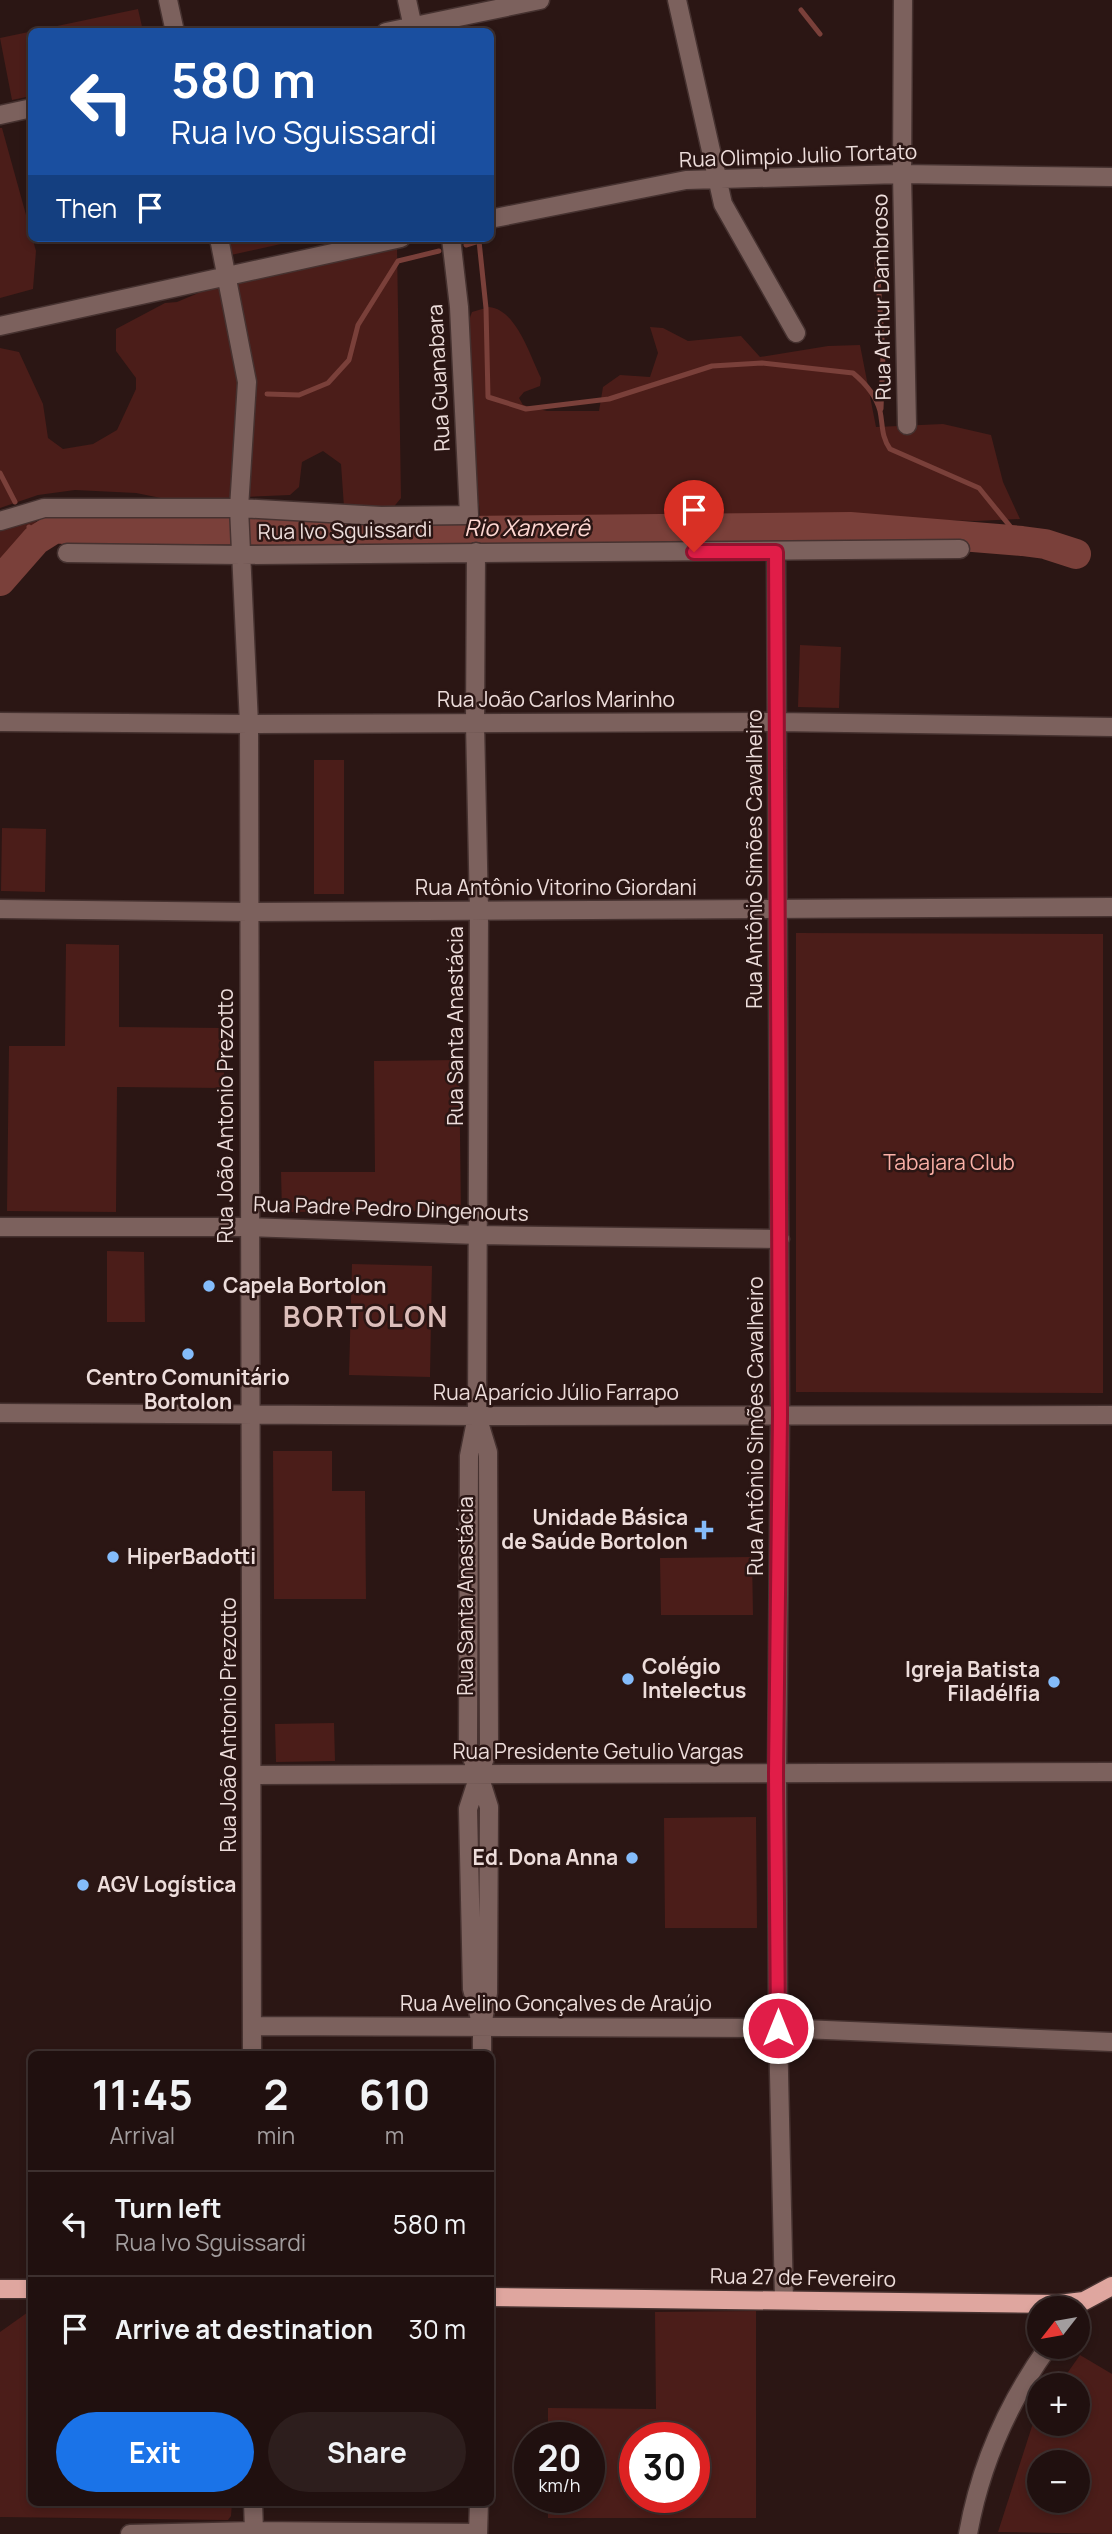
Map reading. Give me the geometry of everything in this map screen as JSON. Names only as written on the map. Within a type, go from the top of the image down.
[{"type":"main road","name":"Rua 27 de Fevereiro","points":[[1090,2299],[1112,2286]]},
{"type":"main road","points":[[0,2289],[28,2289]]},
{"type":"main road","name":"Rua 27 de Fevereiro","points":[[494,2297],[1027,2304]]},
{"type":"street","points":[[168,0],[174,28]]},
{"type":"street","points":[[407,0],[413,28]]},
{"type":"street","points":[[417,28],[540,0]]},
{"type":"street","points":[[677,0],[723,204],[796,333]]},
{"type":"street","name":"Rua Arthur Dambroso","points":[[903,0],[902,174],[907,425]]},
{"type":"street","points":[[0,115],[28,109]]},
{"type":"street","name":"Rua Olimpio Julio Tortato","points":[[494,218],[686,180],[902,174],[1112,177]]},
{"type":"street","name":"Rua João Antonio Prezotto","points":[[220,242],[247,382],[240,533],[249,724],[252,2051]]},
{"type":"street","points":[[0,326],[383,242]]},
{"type":"street","name":"Rua Guanabara","points":[[452,242],[459,307],[469,515]]},
{"type":"street","name":"Rua Ivo Sguissardi","points":[[0,521],[44,508],[240,533],[476,552],[776,552],[960,548]]},
{"type":"street","name":"Rua Ivo Sguissardi","points":[[67,553],[381,516],[469,515]]},
{"type":"street","name":"Rua Santa Anastácia","points":[[476,552],[475,723],[479,911],[477,1416],[469,1456],[468,1748],[489,1807],[490,1931],[488,1993],[482,2026],[482,2051]]},
{"type":"street","name":"Rua Antônio Simões Cavalheiro","points":[[776,552],[780,1239],[776,1774],[784,2300]]},
{"type":"street","name":"Rua João Carlos Marinho","points":[[0,722],[777,722],[1112,727]]},
{"type":"street","name":"Rua Antônio Vitorino Giordani","points":[[0,909],[248,912],[1112,907]]},
{"type":"street","name":"Rua Padre Pedro Dingenouts","points":[[0,1227],[249,1227],[478,1235],[780,1239]]},
{"type":"street","name":"Rua Aparício Júlio Farrapo","points":[[0,1413],[477,1416],[1112,1415]]},
{"type":"street","name":"Rua Santa Anastácia","points":[[477,1416],[488,1452],[489,1746],[468,1809],[472,1989],[482,2026]]},
{"type":"street","points":[[469,1520],[488,1520]]},
{"type":"street","points":[[468,1594],[488,1594]]},
{"type":"street","points":[[468,1674],[489,1674]]},
{"type":"street","name":"Rua Presidente Getulio Vargas","points":[[252,1775],[1112,1772]]},
{"type":"street","points":[[470,1865],[490,1866]]},
{"type":"street","points":[[471,1930],[490,1931]]},
{"type":"street","name":"Rua Avelino Gonçalves de Araújo","points":[[252,2026],[778,2028],[1112,2042]]},
{"type":"street","points":[[968,2534],[974,2496],[1001,2424],[1026,2377],[1039,2359]]},
{"type":"street","points":[[253,2506],[254,2530]]},
{"type":"street","points":[[130,2534],[254,2530],[478,2533],[479,2506]]},
{"type":"green space","points":[[138,9],[142,28],[48,28]]},
{"type":"green space","points":[[28,32],[28,97],[12,100],[0,38]]},
{"type":"green space","points":[[2,128],[28,222],[28,242],[34,242],[36,251],[33,289],[0,298]]},
{"type":"green space","points":[[229,242],[290,242],[231,255]]},
{"type":"green space","points":[[397,247],[401,498],[392,509],[344,507],[341,464],[323,451],[302,462],[299,487],[290,495],[171,500],[136,493],[75,490],[38,495],[0,508],[0,348],[19,352],[43,404],[48,438],[63,449],[93,444],[117,430],[136,389],[136,378],[116,351],[116,329],[165,303],[177,302],[215,286]]},
{"type":"green space","points":[[489,307],[499,310],[514,325],[541,378],[540,386],[524,392],[519,398],[523,405],[547,411],[599,411],[603,387],[620,375],[650,377],[658,353],[650,327],[663,328],[688,341],[741,336],[760,357],[828,346],[860,345],[876,427],[943,424],[991,435],[1003,482],[1020,519],[976,521],[766,515],[582,518],[540,524],[481,523],[474,460],[474,399],[468,370],[469,320],[472,312]]},
{"type":"green space","points":[[43,515],[26,531],[0,568],[0,527]]},
{"type":"green space","points":[[800,645],[841,647],[839,708],[798,707]]},
{"type":"green space","points":[[314,760],[344,760],[344,894],[314,894]]},
{"type":"green space","points":[[2,828],[46,829],[45,892],[1,891]]},
{"type":"green space","name":"Tabajara Club","points":[[796,933],[1103,934],[1103,1393],[796,1392]]},
{"type":"green space","points":[[66,944],[119,945],[119,1027],[224,1028],[224,1088],[117,1087],[116,1212],[7,1211],[9,1046],[65,1046]]},
{"type":"green space","points":[[459,1060],[461,1211],[282,1212],[281,1172],[375,1172],[374,1061]]},
{"type":"green space","points":[[107,1251],[144,1252],[145,1322],[107,1322]]},
{"type":"green space","points":[[352,1264],[432,1266],[430,1377],[349,1375]]},
{"type":"green space","points":[[273,1451],[332,1451],[332,1491],[365,1491],[366,1599],[274,1599]]},
{"type":"green space","points":[[752,1557],[753,1615],[661,1615],[660,1558]]},
{"type":"green space","points":[[334,1723],[335,1761],[276,1762],[275,1724]]},
{"type":"green space","points":[[756,1817],[757,1928],[665,1928],[664,1818]]},
{"type":"green space","points":[[756,2311],[756,2518],[548,2518],[548,2513],[605,2513],[605,2422],[548,2422],[548,2408],[656,2409],[655,2312]]},
{"type":"green space","points":[[28,2312],[28,2506],[232,2506],[228,2520],[0,2517],[0,2332]]},
{"type":"green space","points":[[1077,2359],[1087,2359],[1112,2374],[1112,2534],[998,2532],[1029,2436],[1090,2436],[1090,2373],[1067,2373]]},
{"type":"waterway","points":[[801,10],[820,34]]},
{"type":"waterway","points":[[466,245],[476,242]]},
{"type":"waterway","points":[[479,242],[486,308],[488,397],[526,409],[609,399],[712,366],[762,363],[853,373],[866,385],[876,400],[890,449],[979,488],[1022,541]]},
{"type":"waterway","points":[[267,394],[299,395],[328,383],[349,360],[358,325],[398,261],[439,251]]},
{"type":"waterway","points":[[877,262],[883,355],[881,409]]},
{"type":"waterway","points":[[0,473],[15,502]]},
{"type":"waterway","points":[[29,527],[36,540]]},
{"type":"waterway","name":"Rio Xanxerê","points":[[0,581],[36,540],[55,528],[101,533],[126,529],[464,531],[850,527],[1022,541],[1045,544],[1076,554]]},
{"type":"place","name":"Capela Bortolon","points":[[209,1286]]},
{"type":"place","name":"Centro Comunitário Bortolon","points":[[188,1354]]},
{"type":"place","name":"Unidade Básica de Saúde Bortolon","points":[[704,1530]]},
{"type":"place","name":"HiperBadotti","points":[[113,1557]]},
{"type":"place","name":"Colégio Intelectus","points":[[628,1679]]},
{"type":"place","name":"Igreja Batista Filadélfia","points":[[1054,1682]]},
{"type":"place","name":"Ed. Dona Anna","points":[[632,1858]]},
{"type":"place","name":"AGV Logística","points":[[83,1885]]},
{"type":"district","name":"BORTOLON","points":[[366,1317]]},
{"type":"route","points":[[694,552],[776,552],[780,1415],[776,1774],[778,2028]]}]
